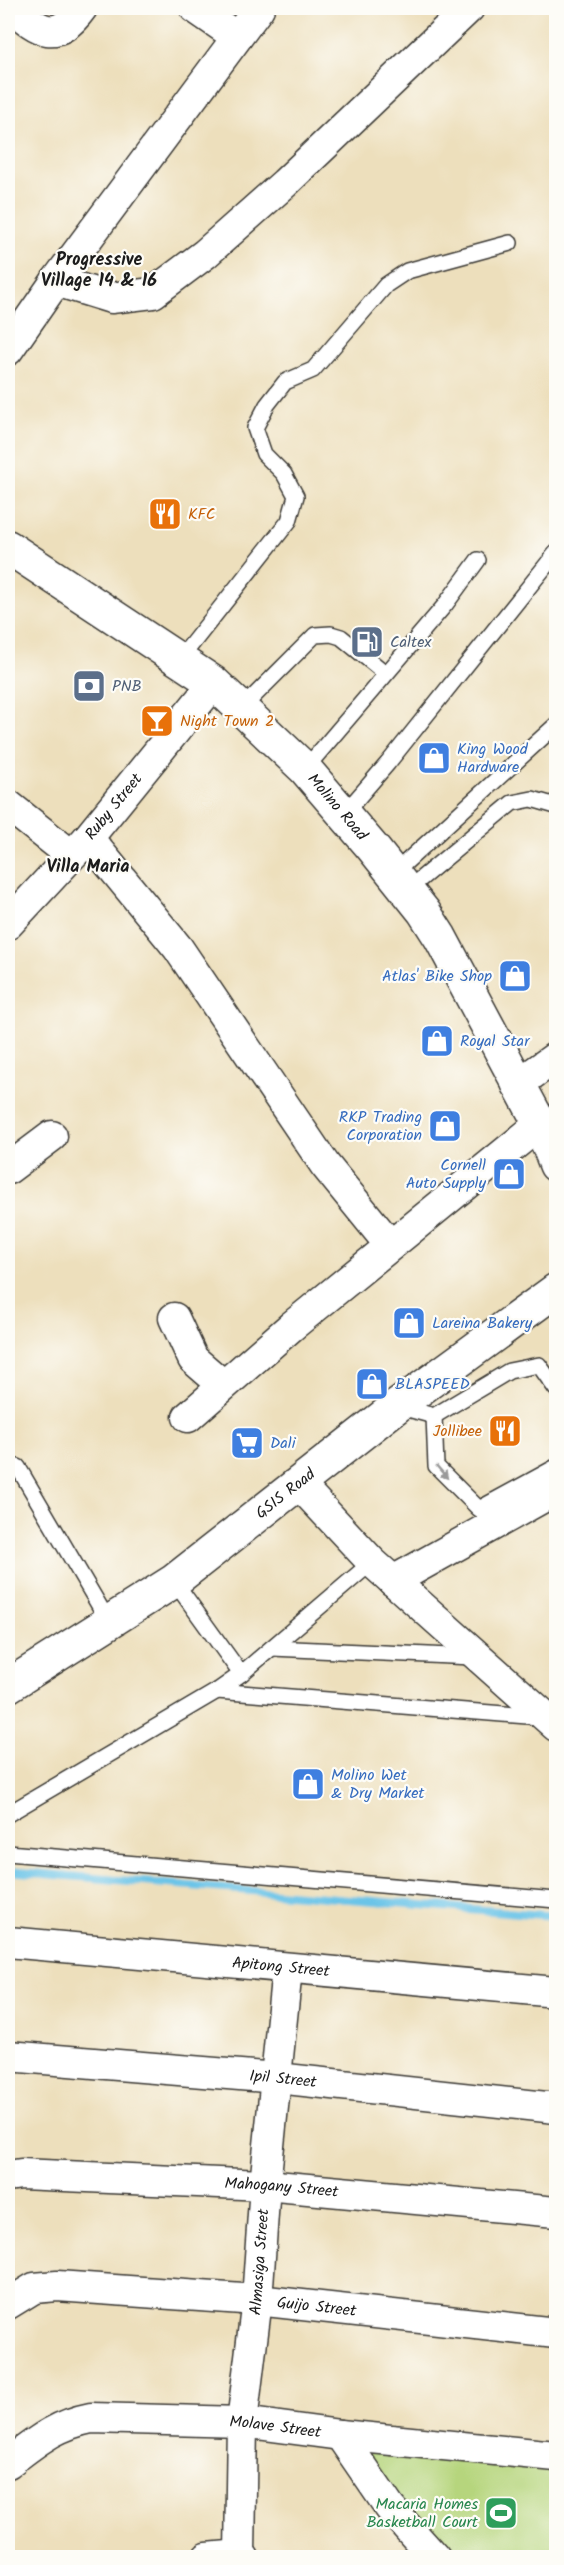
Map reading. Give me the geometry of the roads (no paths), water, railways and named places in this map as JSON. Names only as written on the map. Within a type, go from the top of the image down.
[{"type":"main road","name":"Molino Road","points":[[8,546],[214,683],[305,769],[400,882],[440,937],[517,1085],[540,1124],[556,1165]]},
{"type":"main road","name":"GSIS Road","points":[[8,1686],[110,1624],[174,1581],[397,1406],[556,1290]]},
{"type":"street","points":[[12,8],[40,30],[49,31],[68,25],[82,8]]},
{"type":"street","points":[[195,8],[237,37]]},
{"type":"street","points":[[8,350],[56,281],[259,8]]},
{"type":"street","points":[[56,281],[111,298],[153,293],[205,254],[285,183],[469,8]]},
{"type":"street","name":"Ruby Street","points":[[8,924],[79,846],[214,683]]},
{"type":"street","points":[[8,805],[79,846],[178,948],[325,1166],[390,1245]]},
{"type":"street","points":[[517,1085],[556,1057]]},
{"type":"street","points":[[188,1417],[390,1245],[540,1124]]},
{"type":"street","points":[[8,1169],[52,1136]]},
{"type":"street","points":[[174,1318],[193,1359],[223,1385]]},
{"type":"street","points":[[298,1483],[383,1572],[552,1722]]},
{"type":"street","points":[[383,1572],[556,1490]]},
{"type":"street","name":"Apitong Street","points":[[8,1942],[287,1970],[556,1992]]},
{"type":"street","name":"Almasiga Street","points":[[242,2556],[242,2422],[257,2300],[265,2185],[287,1970]]},
{"type":"street","name":"Ipil Street","points":[[8,2056],[277,2078],[556,2108]]},
{"type":"street","name":"Mahogany Street","points":[[8,2176],[21,2174],[265,2185],[556,2212]]},
{"type":"street","name":"Guijo Street","points":[[8,2304],[34,2288],[57,2286],[257,2300],[556,2333]]},
{"type":"street","name":"Molave Street","points":[[8,2463],[68,2422],[91,2418],[242,2422],[340,2435],[556,2456]]},
{"type":"street","points":[[340,2435],[390,2508],[435,2558]]},
{"type":"street","points":[[207,2558],[242,2556]]},
{"type":"lane","points":[[180,659],[289,521],[296,496],[284,474],[264,454],[255,428],[267,405],[285,382],[313,370],[386,285],[407,271],[510,243]]},
{"type":"lane","points":[[343,815],[388,763],[556,553]]},
{"type":"lane","points":[[305,769],[445,605],[478,560]]},
{"type":"lane","points":[[241,709],[315,635],[331,634],[341,637],[385,674]]},
{"type":"lane","points":[[400,882],[556,725]]},
{"type":"lane","points":[[400,882],[512,803],[532,799],[556,806]]},
{"type":"lane","points":[[397,1406],[434,1416],[509,1371],[539,1365],[556,1389]]},
{"type":"lane","points":[[434,1416],[436,1466],[479,1509],[556,1467]]},
{"type":"lane","points":[[18,1467],[110,1624]]},
{"type":"lane","points":[[8,1814],[217,1691],[272,1648],[383,1572]]},
{"type":"lane","points":[[174,1581],[241,1674]]},
{"type":"lane","points":[[272,1648],[479,1657]]},
{"type":"lane","points":[[217,1691],[552,1722]]},
{"type":"lane","points":[[8,1853],[556,1900]]},
{"type":"waterway","points":[[8,1871],[556,1916]]},
{"type":"place","name":"KFC","points":[[165,514]]},
{"type":"place","name":"Caltex","points":[[367,642]]},
{"type":"place","name":"PNB","points":[[89,686]]},
{"type":"place","name":"Night Town 2","points":[[157,721]]},
{"type":"place","name":"King Wood Hardware","points":[[434,758]]},
{"type":"place","name":"Atlas' Bike Shop","points":[[515,976]]},
{"type":"place","name":"Royal Star","points":[[437,1041]]},
{"type":"place","name":"RKP Trading Corporation","points":[[445,1126]]},
{"type":"place","name":"Cornell Auto Supply","points":[[509,1174]]},
{"type":"place","name":"Lareina Bakery","points":[[409,1323]]},
{"type":"place","name":"BLASPEED","points":[[372,1384]]},
{"type":"place","name":"Jollibee","points":[[505,1431]]},
{"type":"place","name":"Dali","points":[[247,1443]]},
{"type":"place","name":"Molino Wet & Dry Market","points":[[308,1784]]},
{"type":"place","name":"Macaria Homes Basketball Court","points":[[501,2513]]},
{"type":"district","name":"Progressive Village 14 & 16","points":[[99,270]]},
{"type":"district","name":"Villa Maria","points":[[88,867]]}]
